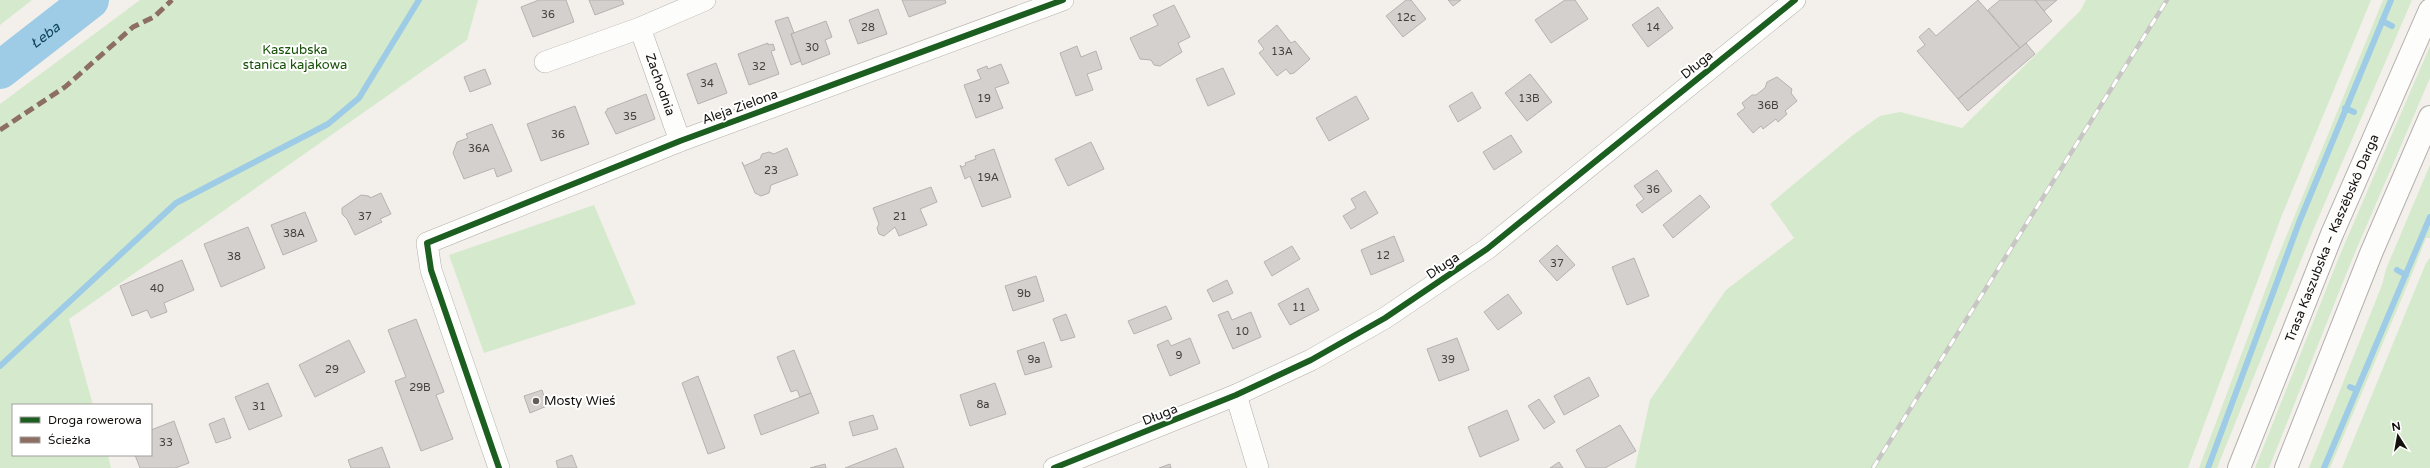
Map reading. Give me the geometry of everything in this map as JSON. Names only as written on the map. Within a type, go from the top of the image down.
[{"type":"highway","name":"Trasa Kaszubska – Kaszëbskô Darga","points":[[2239,468],[2332,234],[2430,10]]},
{"type":"highway","points":[[2286,468],[2372,251],[2430,117]]},
{"type":"street","points":[[545,62],[640,28],[705,0]]},
{"type":"street","name":"Aleja Zielona","points":[[499,468],[440,299],[431,270],[427,243],[680,141],[1063,0]]},
{"type":"street","name":"Długa","points":[[1054,468],[1236,395],[1311,360],[1386,318],[1487,249],[1795,0]]},
{"type":"street","name":"Zachodnia","points":[[640,28],[680,141]]},
{"type":"street","points":[[1236,395],[1258,468]]},
{"type":"green space","points":[[0,0],[32,0],[0,25]]},
{"type":"green space","name":"Kaszubska stanica kajakowa","points":[[140,0],[478,0],[467,40],[69,319],[93,404],[12,404],[12,456],[108,456],[111,468],[0,468],[0,104]]},
{"type":"green space","points":[[2086,0],[2371,0],[2282,215],[2188,468],[1635,468],[1650,400],[1726,290],[1794,238],[1770,204],[1853,135],[1880,116],[1900,112],[1962,128],[2080,11]]},
{"type":"green space","points":[[2383,0],[2412,0],[2314,228],[2217,468],[2199,468],[2277,259]]},
{"type":"green space","points":[[2430,46],[2430,78],[2351,262],[2269,468],[2255,468],[2339,257]]},
{"type":"green space","points":[[2430,165],[2430,238],[2426,238],[2330,468],[2309,468],[2382,285],[2386,269]]},
{"type":"green space","points":[[594,205],[636,304],[484,353],[449,255]]},
{"type":"green space","points":[[2430,258],[2430,468],[2342,468],[2426,263]]},
{"type":"building","points":[[539,0],[566,0],[574,22],[533,37],[521,7]]},
{"type":"building","points":[[589,0],[622,0],[624,4],[595,15]]},
{"type":"building","points":[[902,0],[945,0],[946,3],[909,17]]},
{"type":"building","points":[[1406,0],[1411,0],[1426,19],[1403,37],[1386,16]]},
{"type":"building","points":[[1448,0],[1461,0],[1453,6]]},
{"type":"building","points":[[1565,0],[1575,0],[1588,19],[1551,43],[1535,20]]},
{"type":"building","points":[[1978,0],[2020,48],[1958,99],[1917,51],[1925,45],[1919,37],[1929,28],[1936,36]]},
{"type":"building","points":[[2000,0],[2035,0],[2052,21],[2020,48],[1988,10]]},
{"type":"building","points":[[2035,0],[2057,0],[2044,11]]},
{"type":"building","points":[[1174,5],[1190,37],[1178,43],[1182,52],[1160,66],[1154,65],[1151,60],[1140,59],[1130,38],[1158,25],[1153,15]]},
{"type":"building","points":[[1658,7],[1673,28],[1648,47],[1632,25]]},
{"type":"building","points":[[878,9],[887,34],[858,44],[849,20]]},
{"type":"building","points":[[788,17],[794,33],[791,34],[801,61],[791,65],[775,21]]},
{"type":"building","points":[[826,21],[832,37],[825,40],[830,54],[802,65],[791,34]]},
{"type":"building","points":[[1277,25],[1291,43],[1295,41],[1310,59],[1294,73],[1290,74],[1286,69],[1277,76],[1259,53],[1264,49],[1258,41]]},
{"type":"building","points":[[768,43],[768,45],[773,44],[775,50],[771,51],[779,74],[749,85],[738,54]]},
{"type":"building","points":[[2026,43],[2035,54],[1968,111],[1958,99]]},
{"type":"building","points":[[1077,46],[1081,57],[1096,51],[1102,69],[1087,74],[1093,90],[1076,96],[1060,53]]},
{"type":"building","points":[[716,63],[727,93],[698,104],[687,74]]},
{"type":"building","points":[[1001,64],[1009,83],[995,88],[1003,108],[976,118],[964,85],[981,79],[977,70],[987,66],[988,69]]},
{"type":"building","points":[[1223,68],[1235,94],[1208,106],[1196,79]]},
{"type":"building","points":[[485,69],[491,84],[470,92],[464,77]]},
{"type":"building","points":[[1530,74],[1552,102],[1527,121],[1505,93]]},
{"type":"building","points":[[1777,77],[1792,89],[1791,93],[1797,101],[1785,111],[1787,114],[1778,122],[1776,119],[1763,129],[1761,126],[1753,133],[1737,114],[1745,108],[1742,103],[1752,95],[1756,95],[1765,88],[1767,82]]},
{"type":"building","points":[[1472,92],[1481,108],[1458,122],[1449,106]]},
{"type":"building","points":[[646,94],[655,119],[616,134],[605,112],[607,109]]},
{"type":"building","points":[[1356,96],[1369,119],[1329,141],[1316,118]]},
{"type":"building","points":[[575,106],[589,144],[541,161],[527,124]]},
{"type":"building","points":[[492,124],[512,171],[497,177],[494,168],[464,179],[453,153],[457,142],[468,138],[466,134]]},
{"type":"building","points":[[1511,135],[1522,152],[1494,170],[1483,152]]},
{"type":"building","points":[[1091,142],[1104,169],[1068,186],[1055,159]]},
{"type":"building","points":[[787,148],[798,175],[771,185],[769,193],[761,196],[755,193],[742,162],[744,166],[760,159],[762,154],[769,152],[774,154]]},
{"type":"building","points":[[994,149],[1011,197],[982,207],[970,176],[965,179],[960,165],[962,167],[966,165],[965,163],[976,159],[975,156]]},
{"type":"building","points":[[1657,170],[1672,191],[1642,213],[1636,205],[1644,199],[1634,186]]},
{"type":"building","points":[[931,187],[937,202],[920,209],[927,225],[899,236],[895,227],[884,236],[879,234],[877,228],[879,224],[873,208]]},
{"type":"building","points":[[1365,191],[1378,213],[1351,229],[1343,216],[1356,208],[1351,199]]},
{"type":"building","points":[[381,193],[391,214],[380,219],[382,222],[355,235],[347,219],[342,214],[342,208],[361,195],[369,196],[370,198]]},
{"type":"building","points":[[1700,195],[1710,207],[1673,238],[1663,225]]},
{"type":"building","points":[[305,212],[317,241],[283,255],[271,225]]},
{"type":"building","points":[[248,227],[265,268],[221,287],[204,244]]},
{"type":"building","points":[[1394,236],[1404,261],[1371,275],[1361,250]]},
{"type":"building","points":[[1557,245],[1575,265],[1557,281],[1539,261]]},
{"type":"building","points":[[1292,246],[1300,259],[1272,276],[1264,262]]},
{"type":"building","points":[[1634,258],[1649,296],[1627,305],[1612,267]]},
{"type":"building","points":[[182,260],[194,290],[164,303],[167,312],[151,318],[147,310],[132,316],[120,286]]},
{"type":"building","points":[[1036,276],[1044,301],[1013,311],[1005,286]]},
{"type":"building","points":[[1227,280],[1233,293],[1213,302],[1207,290]]},
{"type":"building","points":[[1308,288],[1319,310],[1290,325],[1278,304]]},
{"type":"building","points":[[1508,294],[1522,313],[1498,330],[1484,312]]},
{"type":"building","points":[[1166,306],[1172,319],[1134,334],[1128,321]]},
{"type":"building","points":[[1228,311],[1232,320],[1251,312],[1261,337],[1233,349],[1218,315]]},
{"type":"building","points":[[1066,314],[1075,337],[1061,341],[1053,319]]},
{"type":"building","points":[[416,319],[444,392],[436,395],[453,439],[421,451],[395,381],[406,377],[388,330]]},
{"type":"building","points":[[1190,338],[1200,363],[1170,376],[1157,345],[1168,340],[1171,346]]},
{"type":"building","points":[[1457,338],[1469,370],[1439,381],[1427,349]]},
{"type":"building","points":[[349,340],[365,372],[315,397],[299,365]]},
{"type":"building","points":[[1044,342],[1052,367],[1025,375],[1017,351]]},
{"type":"building","points":[[794,350],[811,393],[800,397],[797,390],[791,392],[777,357]]},
{"type":"building","points":[[698,376],[725,448],[708,454],[682,383]]},
{"type":"building","points":[[1589,377],[1599,396],[1564,415],[1554,396]]},
{"type":"building","points":[[268,383],[282,416],[249,430],[235,397]]},
{"type":"building","points":[[995,383],[1006,414],[970,426],[960,395]]},
{"type":"building","name":"Mosty Wieś","points":[[542,390],[547,406],[530,413],[524,396]]},
{"type":"building","points":[[811,393],[819,413],[761,435],[754,415]]},
{"type":"building","points":[[1539,399],[1555,422],[1544,429],[1528,406]]},
{"type":"building","points":[[1507,410],[1519,440],[1480,457],[1468,427]]},
{"type":"building","points":[[873,415],[878,429],[853,436],[849,422]]},
{"type":"building","points":[[224,418],[231,438],[216,443],[209,424]]},
{"type":"building","points":[[174,421],[189,463],[175,468],[140,468],[135,456],[152,456],[152,430]]},
{"type":"building","points":[[1620,425],[1636,451],[1605,468],[1586,468],[1576,450]]},
{"type":"building","points":[[382,447],[390,468],[351,468],[348,460]]},
{"type":"building","points":[[896,448],[904,468],[845,468]]},
{"type":"building","points":[[572,455],[577,468],[558,468],[556,461]]},
{"type":"building","points":[[1559,462],[1563,468],[1550,468]]},
{"type":"building","points":[[825,464],[826,468],[810,468]]},
{"type":"building","points":[[1170,464],[1171,468],[1159,468]]},
{"type":"waterway","name":"Łeba","points":[[0,70],[90,0]]},
{"type":"waterway","points":[[0,366],[176,203],[328,124],[359,98],[419,0]]},
{"type":"waterway","points":[[2208,468],[2300,220],[2391,0]]},
{"type":"waterway","points":[[2382,21],[2392,26]]},
{"type":"waterway","points":[[2345,108],[2354,112]]},
{"type":"waterway","points":[[2324,468],[2430,217]]},
{"type":"waterway","points":[[2397,270],[2406,275]]},
{"type":"waterway","points":[[2350,387],[2357,390]]},
{"type":"railway","points":[[1873,468],[2167,0]]},
{"type":"marked path","points":[[0,130],[65,87],[133,27],[154,17],[172,0]]},
{"type":"cycle path","points":[[499,468],[431,270],[427,243],[680,141],[1063,0]]},
{"type":"cycle path","points":[[1054,468],[1236,395],[1311,360],[1385,318],[1487,249],[1795,0]]},
{"type":"place","name":"Mosty Wieś","points":[[536,401]]}]
